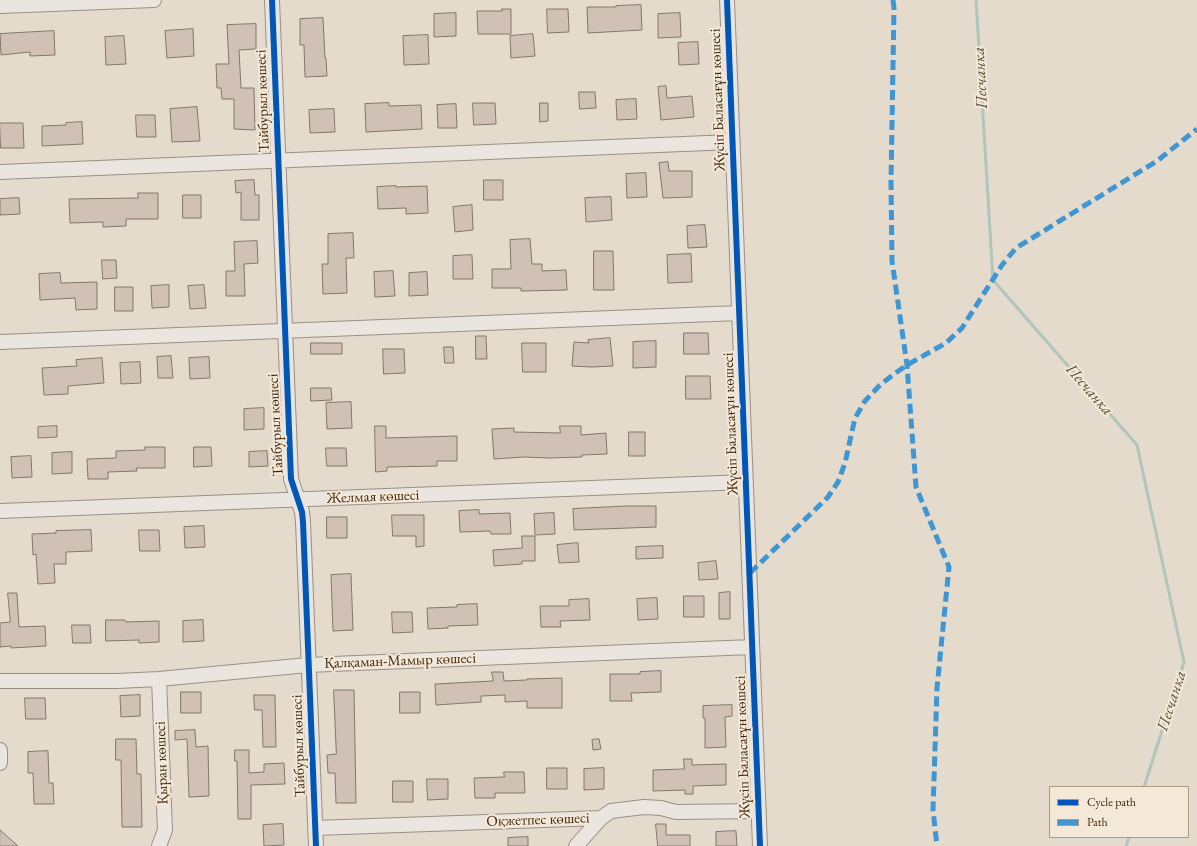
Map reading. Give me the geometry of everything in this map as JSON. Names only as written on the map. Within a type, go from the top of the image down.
[{"type":"street","points":[[0,6],[154,0]]},
{"type":"street","name":"Тайбурыл көшесі","points":[[272,0],[291,479],[302,512],[303,522],[316,846]]},
{"type":"street","name":"Жүсіп Баласағұн көшесі","points":[[727,0],[760,846]]},
{"type":"street","points":[[0,172],[732,142]]},
{"type":"street","points":[[0,342],[739,313]]},
{"type":"street","name":"Желмая көшесі","points":[[0,511],[746,482]]},
{"type":"street","name":"Қалқаман-Мамыр көшесі","points":[[0,681],[117,681],[159,679],[308,665],[752,647]]},
{"type":"street","name":"Қыран көшесі","points":[[159,679],[165,830],[159,846]]},
{"type":"street","points":[[0,750],[0,763]]},
{"type":"street","name":"Оқжетпес көшесі","points":[[315,828],[601,818],[611,811],[644,807],[661,808],[676,812],[759,811]]},
{"type":"street","points":[[576,846],[601,818]]},
{"type":"building","points":[[641,5],[642,30],[588,33],[587,7]]},
{"type":"building","points":[[502,9],[511,9],[511,34],[478,34],[477,11],[502,11]]},
{"type":"building","points":[[547,9],[568,9],[569,32],[548,33]]},
{"type":"building","points":[[456,13],[456,36],[434,37],[434,14]]},
{"type":"building","points":[[680,13],[681,37],[658,38],[658,14]]},
{"type":"building","points":[[323,18],[327,76],[305,77],[304,45],[300,45],[300,19]]},
{"type":"building","points":[[256,24],[256,49],[239,50],[241,88],[254,88],[255,130],[234,129],[234,99],[222,99],[221,88],[217,88],[216,64],[229,64],[227,25]]},
{"type":"building","points":[[193,29],[194,56],[167,58],[165,31]]},
{"type":"building","points":[[54,31],[55,55],[30,56],[30,52],[1,55],[0,34]]},
{"type":"building","points":[[533,34],[535,56],[511,58],[510,36]]},
{"type":"building","points":[[428,35],[429,64],[404,65],[403,36]]},
{"type":"building","points":[[124,36],[126,64],[106,65],[105,37]]},
{"type":"building","points":[[698,42],[699,64],[679,65],[678,43]]},
{"type":"building","points":[[666,86],[667,98],[692,96],[694,117],[661,120],[658,87]]},
{"type":"building","points":[[579,92],[595,92],[596,108],[580,109]]},
{"type":"building","points":[[636,99],[637,119],[617,120],[616,100]]},
{"type":"building","points":[[389,103],[389,106],[421,105],[422,129],[366,132],[365,104]]},
{"type":"building","points":[[473,103],[495,103],[496,124],[474,125]]},
{"type":"building","points":[[540,103],[548,103],[548,121],[540,122]]},
{"type":"building","points":[[456,104],[457,128],[438,128],[437,105]]},
{"type":"building","points":[[197,107],[200,141],[172,142],[170,109]]},
{"type":"building","points":[[334,109],[335,132],[310,133],[309,110]]},
{"type":"building","points":[[136,115],[155,115],[156,137],[137,137]]},
{"type":"building","points":[[82,122],[83,144],[42,146],[42,126],[66,125],[66,123]]},
{"type":"building","points":[[0,123],[23,123],[24,148],[1,148]]},
{"type":"building","points":[[668,162],[669,171],[692,171],[692,197],[663,198],[659,163]]},
{"type":"building","points":[[646,173],[647,197],[627,198],[626,174]]},
{"type":"building","points":[[254,180],[255,195],[259,195],[259,220],[241,220],[241,192],[236,193],[235,181]]},
{"type":"building","points":[[484,180],[503,180],[503,200],[484,200]]},
{"type":"building","points":[[427,186],[428,213],[406,214],[406,208],[378,209],[377,187]]},
{"type":"building","points":[[138,193],[158,193],[158,219],[126,219],[126,226],[103,227],[103,222],[70,223],[69,199],[138,198]]},
{"type":"building","points":[[183,195],[201,195],[201,218],[183,218]]},
{"type":"building","points":[[611,197],[612,220],[586,222],[585,198]]},
{"type":"building","points":[[19,198],[20,214],[0,215],[0,199]]},
{"type":"building","points":[[472,205],[473,230],[455,232],[453,207]]},
{"type":"building","points":[[705,225],[707,247],[688,248],[687,226]]},
{"type":"building","points":[[353,233],[354,258],[346,258],[347,293],[323,294],[322,264],[328,264],[328,234]]},
{"type":"building","points":[[530,239],[532,264],[542,264],[542,271],[566,270],[567,290],[521,291],[521,288],[492,288],[492,269],[511,269],[510,240]]},
{"type":"building","points":[[257,241],[258,263],[244,264],[245,296],[226,296],[226,271],[235,271],[234,242]]},
{"type":"building","points":[[594,251],[613,251],[614,290],[594,290]]},
{"type":"building","points":[[691,254],[692,282],[668,283],[667,255]]},
{"type":"building","points":[[472,255],[473,279],[453,279],[453,256]]},
{"type":"building","points":[[102,260],[116,260],[117,278],[103,279]]},
{"type":"building","points":[[393,271],[395,296],[375,297],[374,272]]},
{"type":"building","points":[[427,272],[428,295],[409,296],[409,273]]},
{"type":"building","points":[[60,273],[61,283],[97,282],[97,309],[76,310],[75,298],[40,300],[39,274]]},
{"type":"building","points":[[169,285],[169,307],[152,308],[151,286]]},
{"type":"building","points":[[204,285],[206,308],[190,309],[188,286]]},
{"type":"building","points":[[115,287],[133,287],[133,311],[115,311]]},
{"type":"building","points":[[684,333],[708,333],[709,354],[684,354]]},
{"type":"building","points":[[476,336],[486,336],[487,359],[476,359]]},
{"type":"building","points":[[610,338],[613,366],[572,366],[574,342],[589,343],[588,340]]},
{"type":"building","points":[[656,341],[656,367],[633,368],[633,342]]},
{"type":"building","points":[[311,343],[342,343],[342,354],[311,354]]},
{"type":"building","points":[[522,343],[546,343],[546,372],[523,372]]},
{"type":"building","points":[[444,347],[453,347],[454,363],[445,363]]},
{"type":"building","points":[[383,349],[404,349],[405,373],[384,374]]},
{"type":"building","points":[[171,356],[173,378],[158,378],[157,357]]},
{"type":"building","points":[[209,357],[210,378],[190,379],[189,358]]},
{"type":"building","points":[[102,358],[104,383],[68,386],[68,394],[44,395],[42,368],[77,366],[76,360]]},
{"type":"building","points":[[140,362],[141,383],[121,384],[120,363]]},
{"type":"building","points":[[686,376],[710,376],[711,399],[686,399]]},
{"type":"building","points":[[311,388],[331,388],[332,400],[311,401]]},
{"type":"building","points":[[351,402],[352,428],[327,429],[326,403]]},
{"type":"building","points":[[264,408],[264,429],[244,430],[244,409]]},
{"type":"building","points":[[57,426],[57,437],[38,438],[38,427]]},
{"type":"building","points":[[375,426],[386,426],[386,438],[457,436],[457,461],[437,461],[437,466],[387,467],[387,471],[376,472]]},
{"type":"building","points":[[560,426],[581,426],[581,435],[606,433],[607,454],[582,455],[582,457],[524,457],[494,459],[492,429],[514,428],[514,432],[560,433]]},
{"type":"building","points":[[629,432],[645,432],[645,456],[629,456]]},
{"type":"building","points":[[145,447],[165,447],[165,468],[136,468],[137,471],[108,472],[108,479],[88,479],[87,459],[116,458],[116,451],[145,450]]},
{"type":"building","points":[[194,447],[211,447],[212,466],[194,467]]},
{"type":"building","points":[[326,448],[346,448],[347,466],[327,466]]},
{"type":"building","points":[[267,451],[268,466],[249,467],[249,452]]},
{"type":"building","points":[[72,452],[72,473],[52,474],[52,453]]},
{"type":"building","points":[[31,456],[32,477],[12,478],[11,457]]},
{"type":"building","points":[[656,506],[656,527],[574,530],[573,509]]},
{"type":"building","points":[[479,510],[479,514],[510,513],[511,534],[491,534],[490,531],[460,532],[459,511]]},
{"type":"building","points":[[554,513],[555,534],[535,535],[534,514]]},
{"type":"building","points":[[392,515],[424,515],[424,546],[416,547],[416,536],[393,536]]},
{"type":"building","points":[[327,517],[347,517],[347,538],[327,538]]},
{"type":"building","points":[[204,526],[205,547],[185,548],[184,527]]},
{"type":"building","points":[[91,530],[92,551],[66,552],[66,564],[54,564],[55,583],[38,584],[36,554],[33,555],[32,534],[56,533],[56,531]]},
{"type":"building","points":[[139,530],[159,530],[160,551],[140,551]]},
{"type":"building","points":[[522,536],[535,536],[535,561],[522,561],[522,564],[494,566],[493,550],[522,548]]},
{"type":"building","points":[[578,543],[579,562],[559,563],[557,545]]},
{"type":"building","points":[[663,546],[663,558],[636,559],[636,547]]},
{"type":"building","points":[[716,561],[718,579],[699,580],[698,563]]},
{"type":"building","points":[[351,574],[353,630],[333,631],[331,575]]},
{"type":"building","points":[[730,592],[730,619],[719,619],[719,593]]},
{"type":"building","points":[[8,593],[17,593],[19,627],[45,626],[46,646],[11,648],[11,646],[0,647],[0,623],[10,622]]},
{"type":"building","points":[[684,596],[704,596],[704,617],[684,617]]},
{"type":"building","points":[[657,598],[658,619],[638,620],[637,599]]},
{"type":"building","points":[[589,599],[590,620],[560,621],[561,627],[541,627],[540,606],[569,606],[569,600]]},
{"type":"building","points":[[477,604],[478,625],[448,626],[448,628],[428,629],[427,608],[457,607],[457,605]]},
{"type":"building","points":[[392,612],[412,612],[413,632],[393,633]]},
{"type":"building","points":[[106,620],[125,620],[126,622],[159,621],[159,642],[139,643],[139,640],[106,641]]},
{"type":"building","points":[[203,620],[204,641],[183,642],[183,621]]},
{"type":"building","points":[[72,625],[90,625],[91,643],[73,643]]},
{"type":"building","points":[[661,671],[661,692],[631,693],[632,701],[610,701],[610,674],[640,674],[640,672]]},
{"type":"building","points":[[492,672],[503,672],[504,681],[562,678],[562,708],[527,708],[527,701],[505,702],[505,695],[481,696],[481,702],[436,705],[435,684],[493,681]]},
{"type":"building","points":[[334,690],[354,690],[356,803],[336,803],[335,773],[328,773],[327,755],[336,754]]},
{"type":"building","points":[[181,692],[201,692],[201,713],[181,713]]},
{"type":"building","points":[[400,692],[420,692],[420,713],[400,713]]},
{"type":"building","points":[[140,695],[140,716],[121,717],[120,696]]},
{"type":"building","points":[[254,695],[275,695],[276,747],[263,747],[262,710],[255,710]]},
{"type":"building","points":[[25,698],[45,698],[46,719],[26,719]]},
{"type":"building","points":[[732,705],[732,716],[725,717],[726,747],[705,748],[705,718],[703,718],[703,706]]},
{"type":"building","points":[[195,730],[196,747],[208,746],[209,796],[189,797],[187,739],[175,740],[175,731]]},
{"type":"building","points":[[116,739],[136,739],[137,774],[141,774],[142,827],[122,827],[121,760],[116,760]]},
{"type":"building","points":[[599,739],[601,749],[593,750],[592,740]]},
{"type":"building","points":[[235,750],[249,750],[249,773],[264,772],[264,764],[284,763],[285,784],[251,785],[251,819],[238,819],[237,761],[235,761]]},
{"type":"building","points":[[48,751],[49,783],[53,783],[54,804],[34,804],[33,773],[28,773],[28,752]]},
{"type":"building","points":[[684,759],[692,759],[692,765],[726,764],[726,785],[693,786],[693,794],[685,794],[685,790],[653,791],[653,770],[684,769]]},
{"type":"building","points":[[547,768],[567,768],[567,789],[547,789]]},
{"type":"building","points":[[604,768],[604,789],[584,790],[584,769]]},
{"type":"building","points":[[504,772],[524,772],[525,793],[495,793],[495,798],[475,798],[474,778],[504,777]]},
{"type":"building","points":[[427,779],[448,779],[448,799],[428,800]]},
{"type":"building","points":[[393,781],[413,781],[413,802],[393,802]]},
{"type":"building","points":[[283,824],[284,845],[264,846],[263,825]]},
{"type":"building","points":[[656,824],[666,824],[666,835],[690,835],[690,846],[658,846]]},
{"type":"building","points":[[0,830],[18,846],[0,846]]},
{"type":"building","points":[[736,831],[737,846],[716,846],[716,832]]},
{"type":"building","points":[[528,837],[528,846],[508,846],[508,838]]},
{"type":"waterway","name":"Песчанка","points":[[976,0],[993,280],[1137,445],[1184,662],[1144,786]]},
{"type":"waterway","name":"Песчанка","points":[[1126,846],[1129,838]]},
{"type":"marked path","points":[[893,0],[891,181],[892,261],[907,365],[916,487],[949,567],[937,688],[933,810],[937,846]]},
{"type":"marked path","points":[[750,573],[828,497],[838,482],[845,463],[855,418],[865,401],[880,385],[894,374],[946,343],[962,328],[1002,265],[1016,248],[1157,161],[1197,129]]},
{"type":"cycle path","points":[[272,0],[291,479],[302,512],[303,522],[316,846]]},
{"type":"cycle path","points":[[727,0],[760,846]]}]
